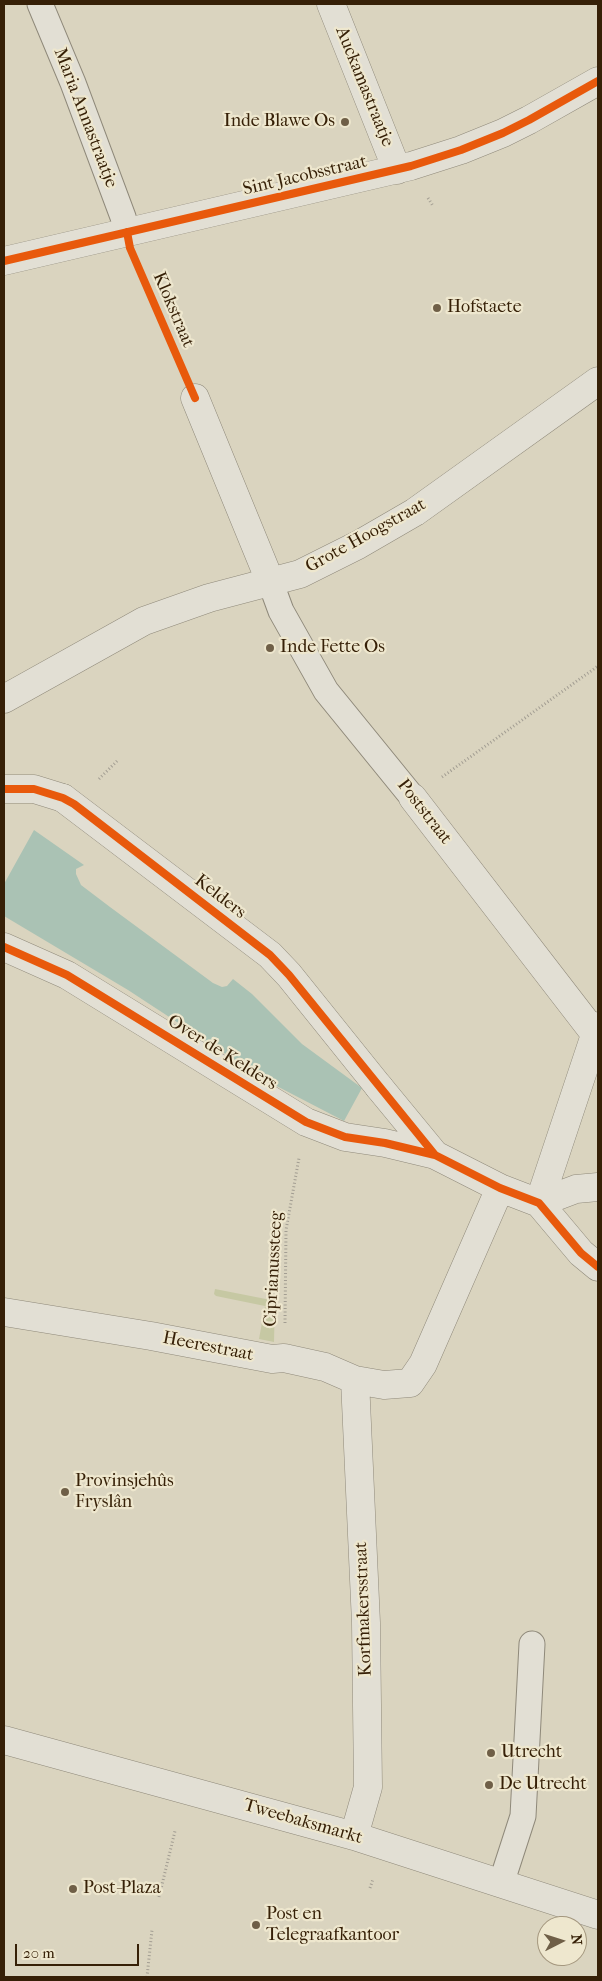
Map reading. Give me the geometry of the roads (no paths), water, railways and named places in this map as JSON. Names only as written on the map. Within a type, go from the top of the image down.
[{"type":"street","name":"Auckamastraatje","points":[[331,4],[397,170]]},
{"type":"street","name":"Sint Jacobsstraat","points":[[4,261],[397,170],[461,150],[503,133],[598,81]]},
{"type":"street","name":"Grote Hoogstraat","points":[[4,699],[144,621],[209,598],[300,574],[358,545],[415,512],[598,381]]},
{"type":"street","points":[[195,398],[270,581]]},
{"type":"street","name":"Kelders","points":[[4,789],[34,789],[63,798],[270,955],[379,1086]]},
{"type":"street","name":"Poststraat","points":[[413,798],[596,1030]]},
{"type":"street","name":"Over de Kelders","points":[[4,947],[67,975],[306,1122],[345,1137],[384,1143],[435,1155],[500,1188],[539,1203]]},
{"type":"street","points":[[539,1203],[596,1030]]},
{"type":"street","name":"Over de Kelders","points":[[379,1086],[435,1155]]},
{"type":"street","points":[[539,1203],[576,1189],[598,1187]]},
{"type":"street","name":"Heerestraat","points":[[4,1312],[150,1336],[272,1359],[284,1358],[325,1367],[355,1380],[384,1385],[410,1384],[423,1364],[500,1188]]},
{"type":"street","points":[[539,1203],[581,1253],[598,1266]]},
{"type":"street","name":"Korfmakersstraat","points":[[354,1836],[368,1787],[366,1623],[355,1380]]},
{"type":"street","name":"Tweebaksmarkt","points":[[4,1740],[354,1836],[598,1915]]},
{"type":"lane","name":"Maria Annastraatje","points":[[40,4],[73,83],[127,232]]},
{"type":"lane","name":"Poststraat","points":[[270,581],[281,611],[326,691],[413,798]]},
{"type":"lane","points":[[501,1884],[523,1816],[532,1644]]},
{"type":"place","name":"Inde Blawe Os","points":[[345,122]]},
{"type":"place","name":"Hofstaete","points":[[437,308]]},
{"type":"place","name":"Inde Fette Os","points":[[270,648]]},
{"type":"place","name":"Provinsjehûs Fryslân","points":[[65,1492]]},
{"type":"place","name":"Utrecht","points":[[491,1753]]},
{"type":"place","name":"De Utrecht","points":[[489,1785]]},
{"type":"place","name":"Post-Plaza","points":[[73,1889]]},
{"type":"place","name":"Post en Telegraafkantoor","points":[[256,1925]]}]
